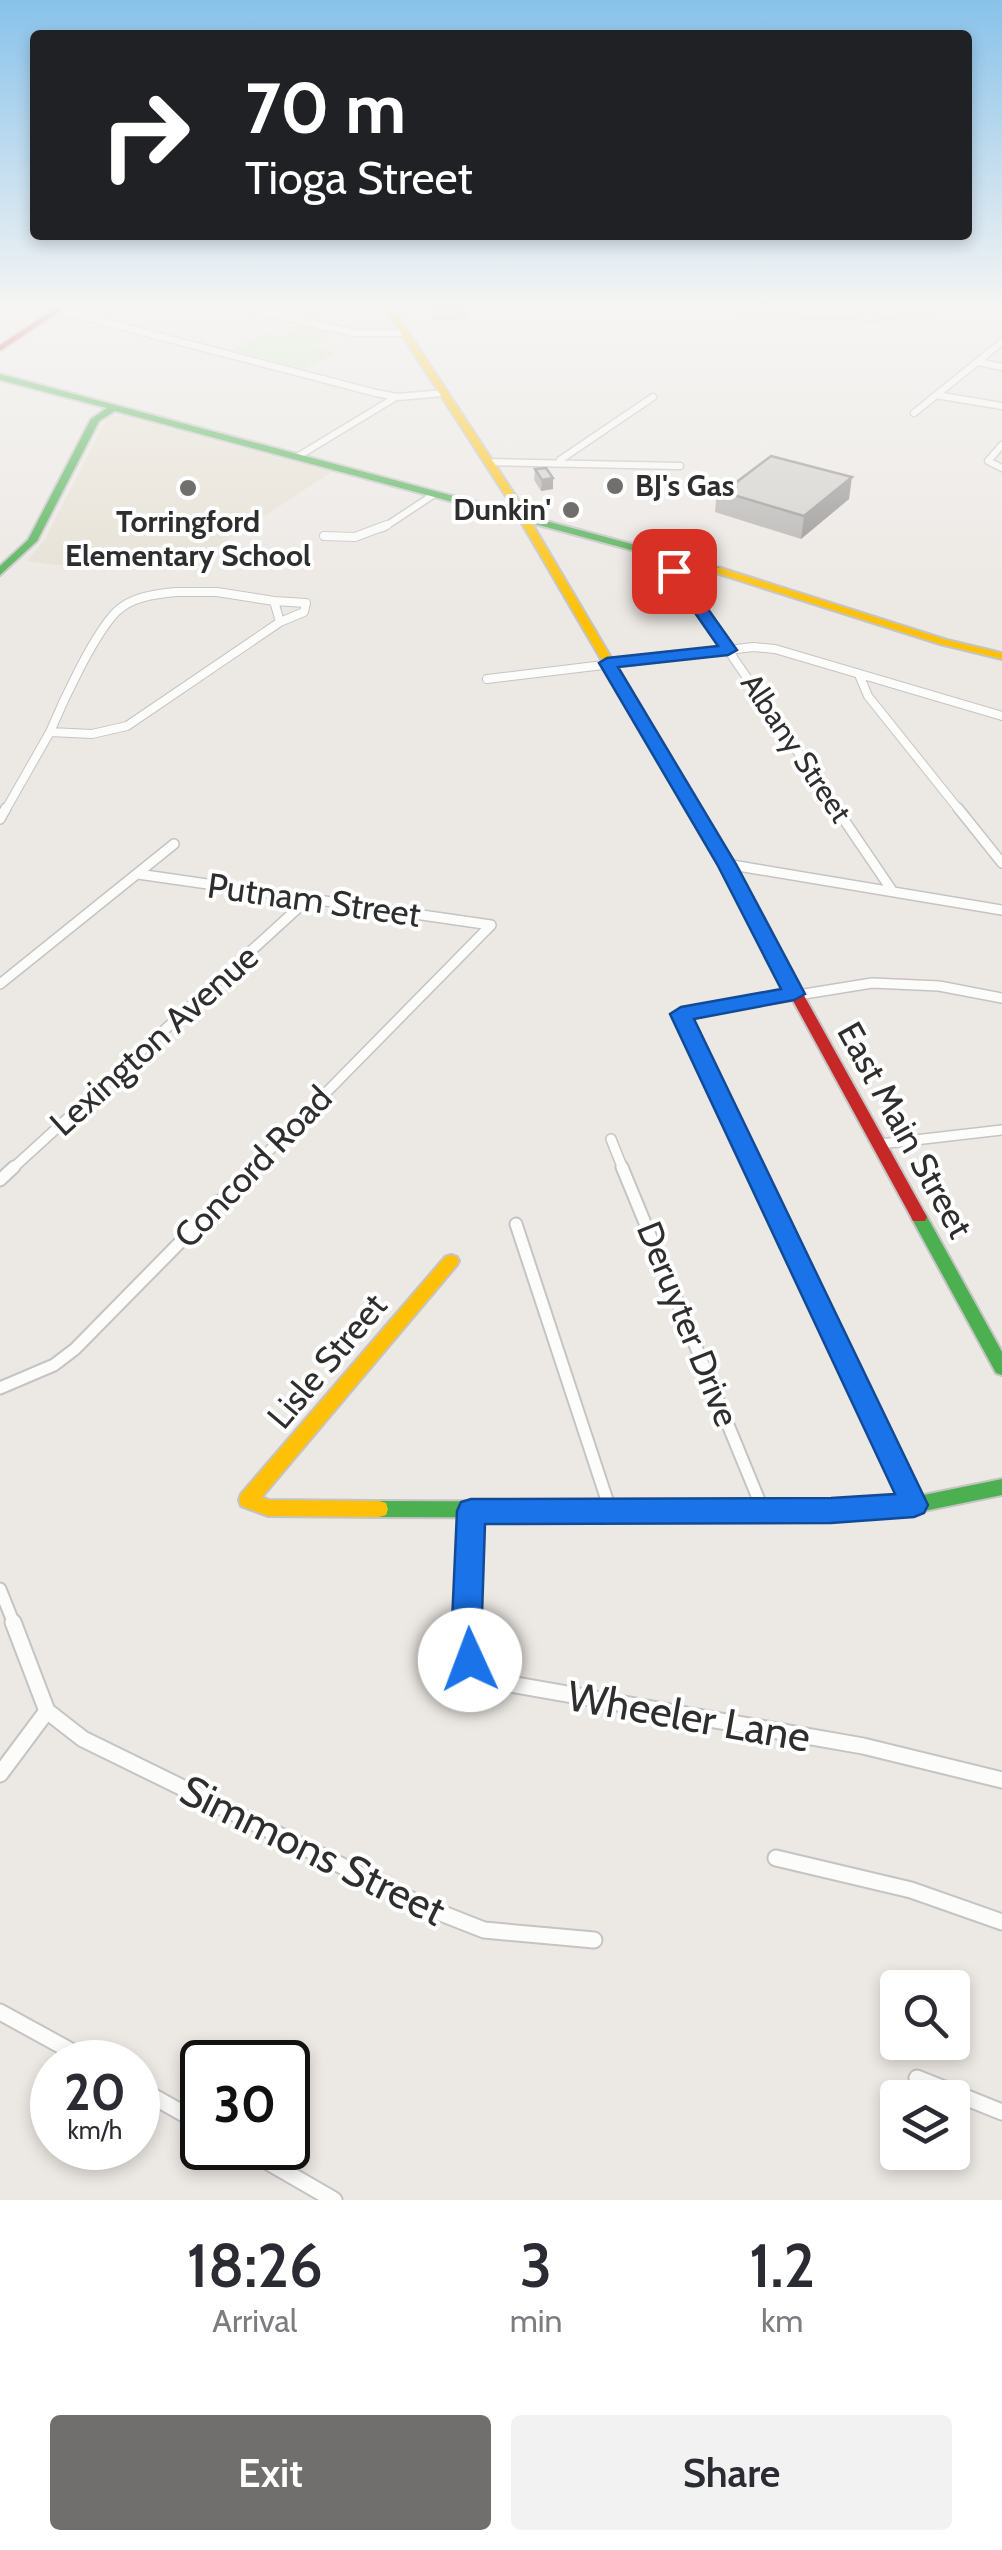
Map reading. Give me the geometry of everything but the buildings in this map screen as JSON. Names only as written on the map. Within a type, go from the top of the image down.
[{"type":"main road","points":[[109,407],[526,521],[679,558],[944,642],[1002,656]]},
{"type":"main road","name":"East Main Street","points":[[453,407],[526,521],[726,864],[1001,1365]]},
{"type":"main road","points":[[0,572],[32,541],[95,419],[114,408]]},
{"type":"main road","name":"Lisle Street","points":[[451,1260],[248,1500],[268,1508],[295,1510],[471,1511]]},
{"type":"main road","points":[[471,1511],[914,1505],[1002,1487]]},
{"type":"street","points":[[297,457],[380,407]]},
{"type":"street","points":[[559,461],[639,407]]},
{"type":"street","points":[[914,413],[922,407]]},
{"type":"street","points":[[1002,445],[988,461],[1002,468]]},
{"type":"street","points":[[488,462],[680,466]]},
{"type":"street","points":[[324,536],[346,541],[372,535],[433,495]]},
{"type":"street","name":"Albany Street","points":[[679,558],[674,571],[891,888]]},
{"type":"street","points":[[0,819],[50,732],[64,699],[114,614],[125,604],[138,596],[157,593],[202,592],[306,603],[304,612],[280,622],[126,726],[92,734],[50,732]]},
{"type":"street","points":[[274,601],[280,622]]},
{"type":"street","points":[[487,679],[752,647],[775,650],[1002,716]]},
{"type":"street","points":[[860,677],[868,696],[1002,864]]},
{"type":"street","points":[[0,984],[174,844]]},
{"type":"street","points":[[726,864],[891,888],[1002,910]]},
{"type":"street","name":"Putnam Street","points":[[138,874],[492,924]]},
{"type":"street","name":"Lexington Avenue","points":[[0,1180],[308,899]]},
{"type":"street","name":"Concord Road","points":[[0,1388],[54,1364],[75,1349],[492,924]]},
{"type":"street","points":[[914,1505],[681,1014],[872,983],[940,986],[1002,998]]},
{"type":"street","points":[[880,1144],[1002,1130]]},
{"type":"street","name":"Deruyter Drive","points":[[611,1139],[763,1510]]},
{"type":"street","points":[[516,1224],[610,1509]]},
{"type":"street","name":"Wheeler Lane","points":[[471,1511],[466,1645],[474,1668],[484,1676],[530,1688],[863,1746],[1002,1780]]},
{"type":"street","points":[[0,1589],[47,1711],[0,1774]]},
{"type":"street","name":"Simmons Street","points":[[47,1711],[83,1739],[428,1908],[484,1930],[594,1940]]},
{"type":"street","points":[[776,1858],[911,1890],[1002,1922]]},
{"type":"street","points":[[0,2012],[51,2040]]},
{"type":"street","points":[[917,2078],[1002,2112]]},
{"type":"street","points":[[282,2170],[334,2200]]},
{"type":"shaded area","name":"Torringford Elementary School","points":[[108,416],[122,416],[332,472],[193,562],[55,565],[27,561],[45,539]]},
{"type":"traffic: fast","points":[[110,407],[717,570]]},
{"type":"traffic: fast","points":[[0,572],[32,541],[95,419],[114,408]]},
{"type":"traffic: fast","points":[[919,1217],[1002,1368]]},
{"type":"traffic: fast","points":[[379,1509],[831,1511],[914,1505],[1002,1487]]},
{"type":"traffic: slow","points":[[453,407],[512,498],[695,810]]},
{"type":"traffic: slow","points":[[717,570],[944,642],[1002,656]]},
{"type":"traffic: slow","points":[[379,1509],[268,1508],[248,1500],[451,1261]]},
{"type":"traffic: jam","points":[[695,810],[919,1217]]},
{"type":"place","name":"BJ's Gas","points":[[615,486]]},
{"type":"place","name":"Torringford Elementary School","points":[[188,488]]},
{"type":"place","name":"Dunkin'","points":[[571,510]]},
{"type":"route","points":[[470,1660],[466,1645],[471,1511],[831,1511],[914,1505],[681,1014],[794,994],[726,864],[607,663],[728,650],[674,571]]}]
